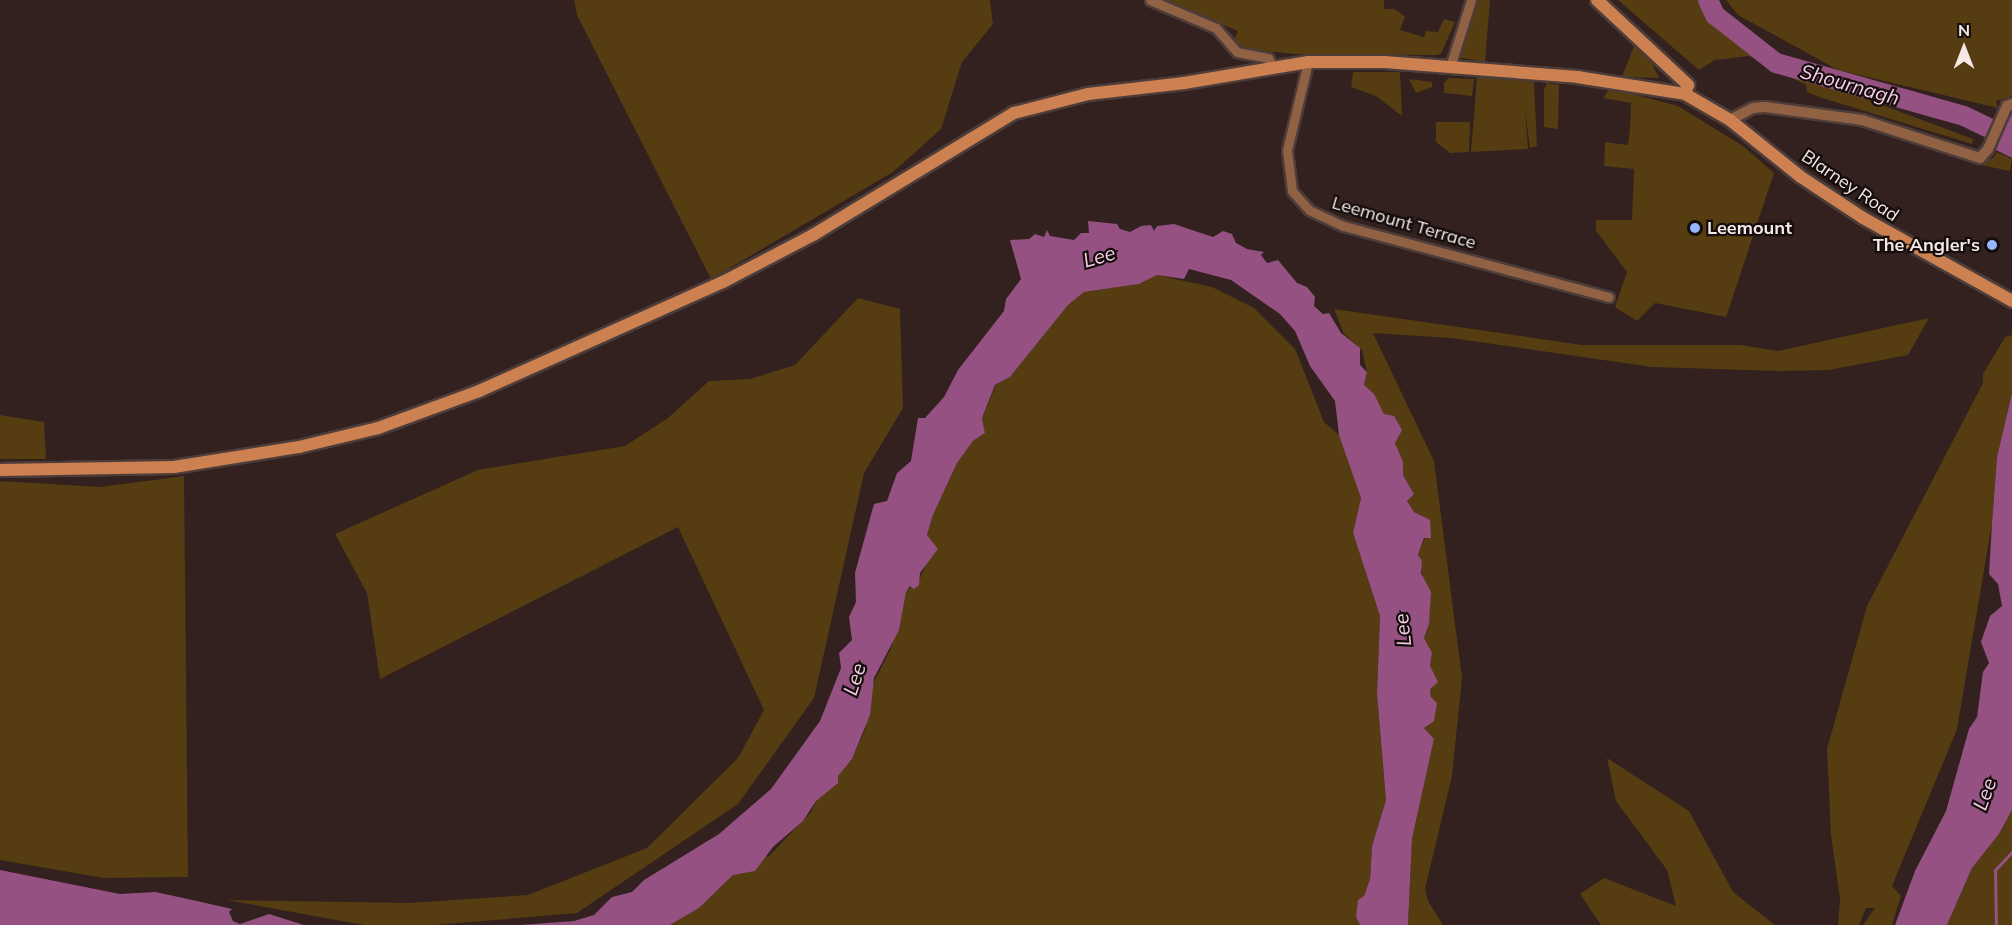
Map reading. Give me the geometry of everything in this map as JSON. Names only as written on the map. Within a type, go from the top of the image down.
[{"type":"main road","points":[[0,470],[174,467],[299,447],[378,428],[479,391],[723,282],[813,235],[1014,113],[1042,103],[1088,94],[1184,83],[1272,65],[1308,62],[1450,67],[1622,82],[1685,94],[1688,85],[1597,0]]},
{"type":"main road","name":"Blarney Road","points":[[1685,94],[1730,120],[1801,177],[1863,218],[2012,301]]},
{"type":"street","points":[[1150,0],[1216,28],[1237,52],[1268,58],[1272,65]]},
{"type":"street","points":[[1450,67],[1471,0]]},
{"type":"street","name":"Leemount Terrace","points":[[1308,62],[1287,150],[1292,191],[1309,210],[1344,226],[1609,297]]},
{"type":"street","points":[[1730,120],[1752,108],[1765,107],[1810,112],[1886,125],[1980,158],[1988,149],[2003,114],[2012,104]]},
{"type":"shaded area","points":[[574,0],[990,0],[993,24],[962,62],[941,129],[893,172],[711,279],[577,15]]},
{"type":"shaded area","points":[[1164,0],[1384,0],[1384,9],[1394,9],[1405,16],[1400,30],[1424,37],[1426,31],[1438,32],[1444,19],[1455,22],[1441,54],[1436,55],[1295,54],[1246,49],[1234,40],[1238,31]]},
{"type":"shaded area","points":[[1474,0],[1490,0],[1485,62],[1457,57]]},
{"type":"shaded area","points":[[1618,0],[1705,0],[1713,16],[1775,65],[1973,139],[1972,144],[1819,97],[1807,92],[1806,85],[1749,56],[1715,60],[1699,70]]},
{"type":"shaded area","points":[[1726,0],[2012,0],[2012,96],[1996,101],[1998,108],[1838,70],[1738,15]]},
{"type":"shaded area","points":[[1634,46],[1651,61],[1659,78],[1622,77]]},
{"type":"shaded area","points":[[1353,72],[1400,72],[1402,116],[1376,96],[1351,87]]},
{"type":"shaded area","points":[[1477,77],[1534,82],[1537,146],[1530,148],[1525,110],[1528,149],[1471,152]]},
{"type":"shaded area","points":[[1449,78],[1474,79],[1472,96],[1444,93],[1444,83]]},
{"type":"shaded area","points":[[1409,79],[1432,82],[1432,87],[1416,93]]},
{"type":"shaded area","points":[[1547,83],[1559,85],[1558,129],[1544,127],[1544,90]]},
{"type":"shaded area","points":[[1610,88],[1678,106],[1743,146],[1774,173],[1726,317],[1655,303],[1637,321],[1615,307],[1627,272],[1596,231],[1596,220],[1632,220],[1634,169],[1604,166],[1605,142],[1628,145],[1630,128],[1631,103],[1603,98]]},
{"type":"shaded area","points":[[1436,122],[1470,122],[1469,152],[1450,153],[1436,142]]},
{"type":"shaded area","points":[[1997,152],[2012,159],[2010,171],[1976,164],[1993,158]]},
{"type":"shaded area","points":[[1157,275],[1212,287],[1254,308],[1295,349],[1324,422],[1339,435],[1354,469],[1361,498],[1353,533],[1380,616],[1377,694],[1386,800],[1372,846],[1370,879],[1356,917],[1360,925],[670,925],[699,908],[733,875],[770,855],[811,812],[816,801],[852,759],[865,730],[872,686],[891,648],[906,592],[920,578],[928,561],[927,536],[933,515],[957,463],[973,441],[985,433],[982,418],[996,385],[1010,377],[1068,305],[1084,292],[1139,284]]},
{"type":"shaded area","points":[[858,298],[900,309],[903,408],[864,473],[814,698],[738,804],[577,913],[436,925],[364,925],[227,900],[409,903],[528,895],[647,848],[738,758],[764,710],[678,527],[380,679],[367,593],[335,534],[478,470],[625,446],[668,418],[709,381],[750,379],[795,365]]},
{"type":"shaded area","points":[[1334,309],[1582,345],[1740,345],[1778,351],[1929,318],[1908,355],[1829,370],[1652,367],[1451,338],[1373,333],[1434,461],[1462,678],[1452,776],[1425,889],[1428,901],[1443,925],[1408,925],[1412,839],[1434,739],[1424,728],[1434,711],[1430,689],[1434,678],[1430,666],[1432,655],[1424,638],[1429,624],[1429,603],[1418,555],[1425,538],[1430,538],[1430,521],[1414,512],[1407,501],[1413,492],[1403,475],[1395,443],[1398,435],[1391,416],[1384,414],[1364,385],[1367,372],[1362,350],[1344,334]]},
{"type":"shaded area","points":[[2012,335],[2012,393],[1997,457],[1992,523],[1957,729],[1892,886],[1901,896],[1892,925],[1863,925],[1875,908],[1866,908],[1859,925],[1838,925],[1840,899],[1831,835],[1827,749],[1867,606],[1983,383],[1983,374],[2005,337]]},
{"type":"shaded area","points":[[0,415],[44,422],[46,459],[0,459]]},
{"type":"shaded area","points":[[184,476],[188,877],[104,878],[0,860],[0,481],[100,487]]},
{"type":"shaded area","points":[[1607,758],[1689,811],[1733,892],[1775,925],[1601,925],[1580,894],[1604,878],[1676,906],[1667,870],[1616,801]]},
{"type":"shaded area","points":[[2012,810],[2012,925],[1947,925],[1972,868],[1999,834]]},
{"type":"water","points":[[2010,115],[2012,115],[2012,158],[1996,150]]},
{"type":"water","name":"Lee","points":[[1088,221],[1117,224],[1120,229],[1130,232],[1141,226],[1151,225],[1154,231],[1157,226],[1174,224],[1213,237],[1223,231],[1232,234],[1236,243],[1247,249],[1264,252],[1261,255],[1267,263],[1278,260],[1297,283],[1307,287],[1315,297],[1314,306],[1323,314],[1329,313],[1341,333],[1360,348],[1360,365],[1367,372],[1364,385],[1374,394],[1384,414],[1394,416],[1402,430],[1395,443],[1403,462],[1403,475],[1414,494],[1407,501],[1414,512],[1430,520],[1431,538],[1424,538],[1418,555],[1422,561],[1421,573],[1431,592],[1429,624],[1424,638],[1432,653],[1430,666],[1438,682],[1430,689],[1431,697],[1437,703],[1434,721],[1424,728],[1434,739],[1412,839],[1408,925],[1360,925],[1356,917],[1358,900],[1364,896],[1370,879],[1372,846],[1386,800],[1377,694],[1380,616],[1353,533],[1361,498],[1339,435],[1335,401],[1310,366],[1295,331],[1280,314],[1231,280],[1189,269],[1184,279],[1157,275],[1139,284],[1084,292],[1068,305],[1010,377],[995,385],[982,418],[985,433],[973,441],[957,463],[933,515],[927,535],[938,549],[920,573],[919,585],[914,589],[910,586],[906,592],[899,630],[874,678],[870,715],[852,759],[838,776],[838,783],[816,801],[803,821],[773,847],[755,871],[733,875],[699,908],[670,925],[520,925],[574,921],[594,915],[612,897],[632,892],[644,880],[719,834],[771,789],[820,721],[841,668],[839,653],[852,640],[849,617],[856,602],[855,573],[874,504],[887,501],[897,473],[911,461],[918,418],[925,418],[944,397],[958,370],[1004,311],[1006,299],[1021,279],[1010,240],[1029,239],[1035,234],[1044,237],[1047,230],[1050,236],[1074,240],[1081,233],[1089,233]]},
{"type":"water","name":"Lee","points":[[2012,393],[2012,810],[1999,834],[1972,868],[1947,925],[1895,925],[1915,871],[1946,811],[1969,729],[1977,717],[1983,672],[1989,663],[1981,642],[1990,616],[2002,606],[1998,584],[1989,574],[1997,457]]},
{"type":"water","points":[[0,870],[120,894],[155,892],[188,899],[232,909],[229,912],[233,921],[240,924],[269,914],[304,925],[0,925]]},
{"type":"waterway","name":"Shournagh","points":[[1708,0],[1715,15],[1776,63],[1964,116],[2012,139]]},
{"type":"waterway","points":[[1996,925],[1995,870],[2012,852]]},
{"type":"place","name":"Leemount","points":[[1695,228]]},
{"type":"place","name":"The Angler's","points":[[1992,245]]}]
